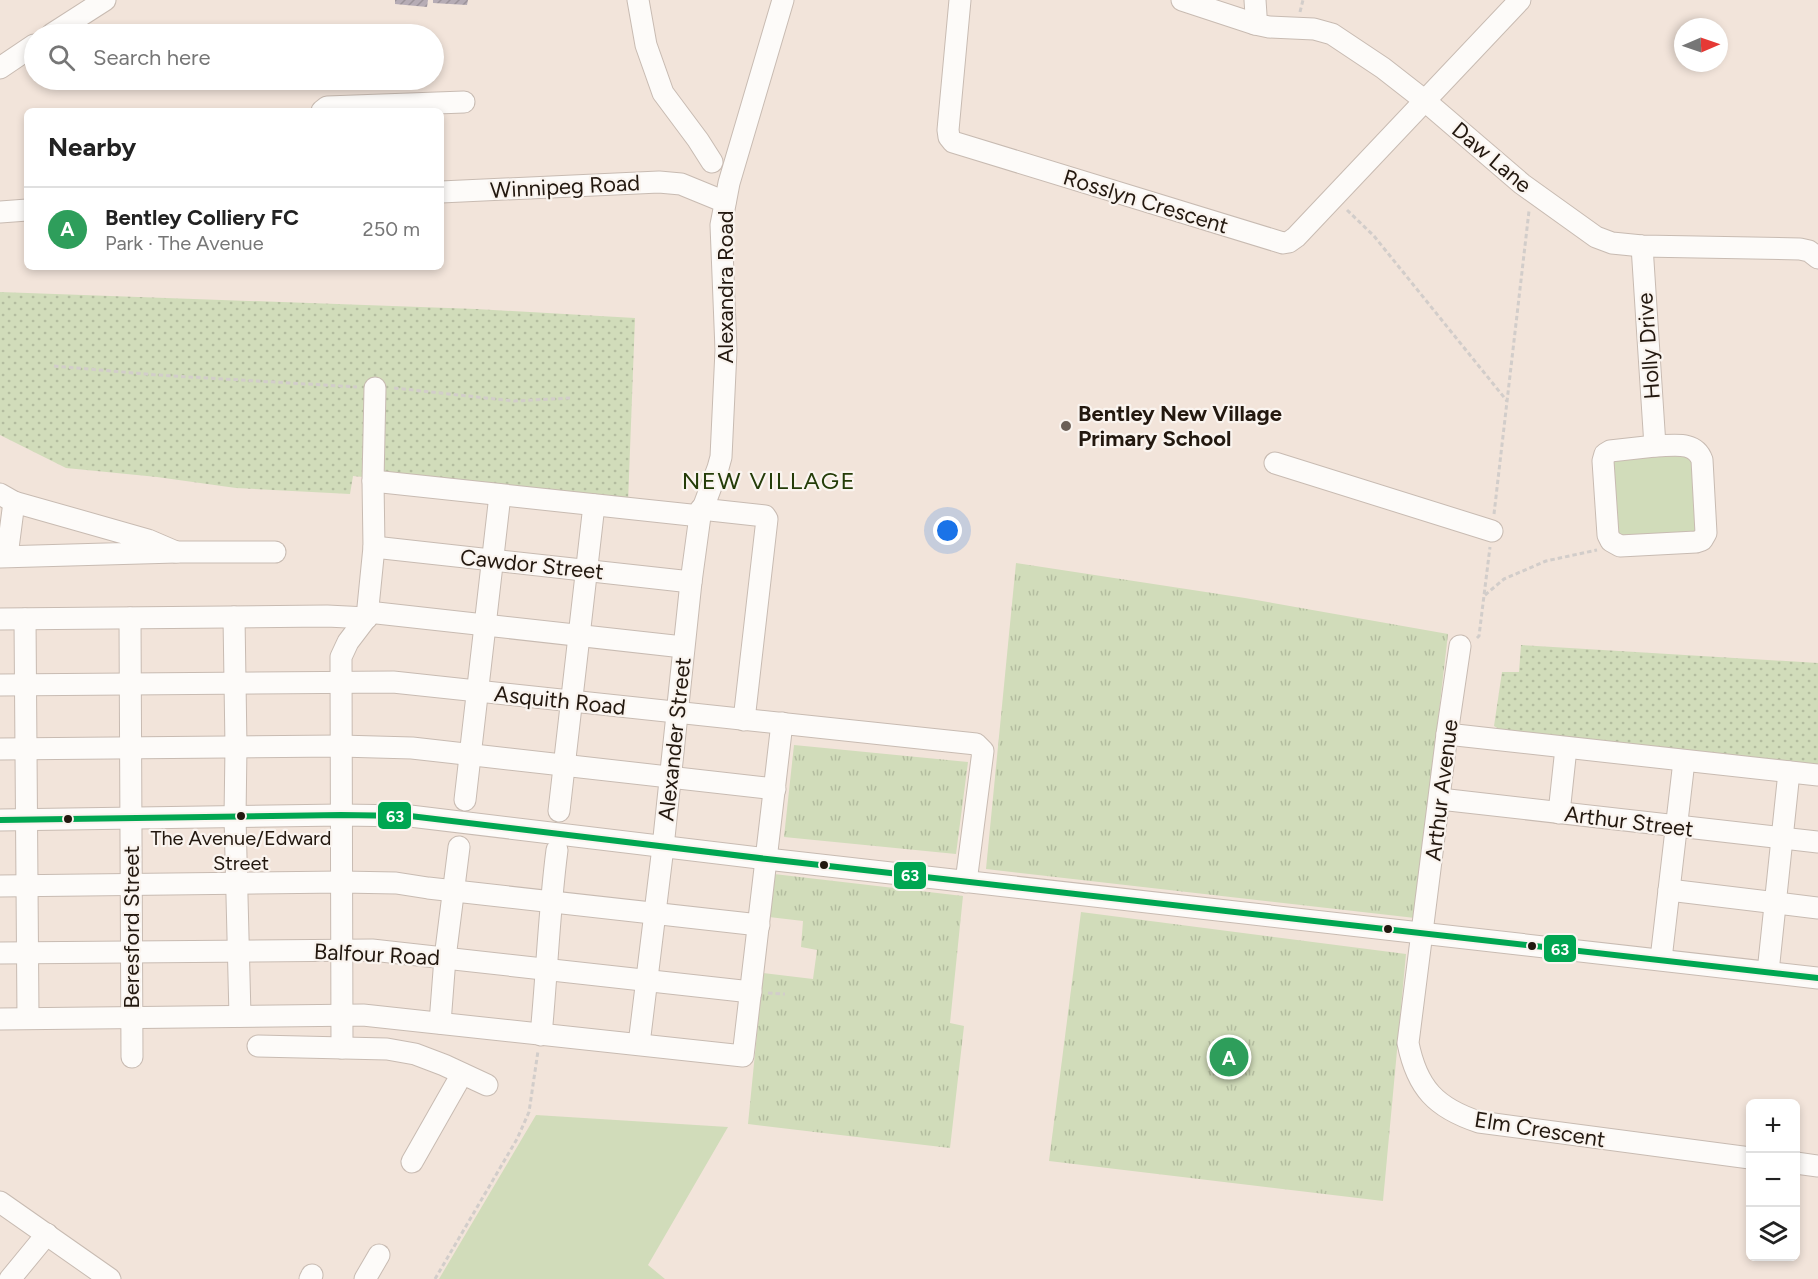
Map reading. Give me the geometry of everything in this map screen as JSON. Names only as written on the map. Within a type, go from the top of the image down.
[{"type":"street","points":[[68,24],[105,0]]},
{"type":"street","points":[[638,0],[646,45],[663,93],[712,162]]},
{"type":"street","name":"Alexandra Road","points":[[701,511],[721,457],[726,350],[721,225],[735,162],[783,0]]},
{"type":"street","name":"Rosslyn Crescent","points":[[960,0],[948,130],[953,142],[1283,243],[1296,237],[1520,0]]},
{"type":"street","name":"Daw Lane","points":[[1182,0],[1255,24],[1269,27],[1314,29],[1332,34],[1383,68],[1532,191],[1596,237],[1612,243],[1642,246],[1800,249],[1809,251],[1818,258]]},
{"type":"street","points":[[1255,0],[1257,15],[1255,24]]},
{"type":"street","points":[[0,67],[24,51]]},
{"type":"street","points":[[326,108],[464,102]]},
{"type":"street","points":[[689,187],[693,178],[712,162],[720,160],[735,162]]},
{"type":"street","name":"Winnipeg Road","points":[[444,192],[659,182],[681,184],[725,202]]},
{"type":"street","points":[[0,212],[24,210]]},
{"type":"street","name":"Holly Drive","points":[[1642,246],[1655,446]]},
{"type":"street","points":[[342,1048],[341,657],[348,642],[367,615],[374,547],[375,388]]},
{"type":"street","points":[[1655,446],[1689,446],[1700,454],[1706,533],[1702,540],[1696,542],[1620,546],[1611,541],[1608,535],[1603,461],[1605,454],[1610,451],[1655,446]]},
{"type":"street","points":[[1275,463],[1492,531]]},
{"type":"street","points":[[373,482],[594,505],[765,516],[767,519],[744,720]]},
{"type":"street","points":[[465,800],[500,495]]},
{"type":"street","points":[[176,552],[148,540],[7,498],[4,557],[176,552],[275,552]]},
{"type":"street","points":[[559,811],[581,635],[594,505]]},
{"type":"street","name":"Alexander Street","points":[[639,1044],[663,847],[683,647],[701,511]]},
{"type":"street","name":"Cawdor Street","points":[[374,547],[691,582]]},
{"type":"street","points":[[0,620],[367,615],[485,624],[683,647]]},
{"type":"street","points":[[234,617],[235,817],[240,1016]]},
{"type":"street","name":"Beresford Street","points":[[130,618],[132,1057]]},
{"type":"street","points":[[25,619],[28,1018]]},
{"type":"street","name":"Arthur Avenue","points":[[1422,934],[1459,652]]},
{"type":"street","name":"Asquith Road","points":[[0,686],[393,682],[976,744],[983,751],[966,882]]},
{"type":"street","points":[[0,1019],[386,1017],[743,1056],[782,723]]},
{"type":"street","points":[[1447,734],[1818,775]]},
{"type":"street","points":[[0,749],[340,746],[412,748],[775,789]]},
{"type":"street","points":[[1559,813],[1566,748]]},
{"type":"street","points":[[1661,959],[1684,761]]},
{"type":"street","points":[[1768,972],[1789,772]]},
{"type":"street","name":"Arthur Street","points":[[1440,799],[1818,842]]},
{"type":"street","points":[[0,820],[410,816],[767,860],[1818,978]]},
{"type":"street","points":[[440,1023],[445,958],[459,847]]},
{"type":"street","points":[[541,1035],[557,850]]},
{"type":"street","points":[[0,886],[396,883],[759,925]]},
{"type":"street","points":[[1669,890],[1818,908]]},
{"type":"street","name":"Elm Crescent","points":[[1422,934],[1408,1043],[1419,1077],[1431,1095],[1443,1107],[1479,1122],[1746,1157]]},
{"type":"street","name":"Balfour Road","points":[[0,953],[372,950],[751,992]]},
{"type":"street","points":[[258,1047],[387,1049],[415,1054],[487,1085]]},
{"type":"street","points":[[412,1162],[462,1074]]},
{"type":"street","points":[[1800,1164],[1818,1166]]},
{"type":"street","points":[[0,1202],[110,1279]]},
{"type":"street","points":[[10,1279],[46,1234]]},
{"type":"street","points":[[365,1279],[379,1255]]},
{"type":"path","points":[[1459,652],[1479,636],[1532,191]]},
{"type":"path","points":[[1334,197],[1374,236],[1507,401]]},
{"type":"path","points":[[54,366],[157,375],[403,389],[514,401],[570,398]]},
{"type":"path","points":[[1484,596],[1504,579],[1546,561],[1607,548],[1611,541]]},
{"type":"path","points":[[435,1279],[517,1139],[529,1112],[541,1035]]},
{"type":"green space","points":[[0,292],[476,309],[635,318],[628,503],[353,476],[350,494],[236,488],[66,468],[0,435]]},
{"type":"green space","points":[[1682,451],[1693,458],[1695,531],[1619,537],[1613,460]]},
{"type":"green space","points":[[1016,563],[1245,598],[1448,634],[1415,918],[986,869]]},
{"type":"green space","points":[[1521,645],[1818,663],[1818,770],[1507,734],[1494,726],[1502,672],[1519,672]]},
{"type":"green space","points":[[794,745],[968,762],[956,854],[784,837]]},
{"type":"green space","points":[[774,874],[963,896],[950,1023],[964,1026],[950,1148],[748,1124],[763,973],[813,979],[817,950],[801,947],[803,921],[769,917]]},
{"type":"green space","points":[[1081,912],[1406,954],[1383,1201],[1049,1161]]},
{"type":"green space","points":[[536,1115],[728,1127],[648,1265],[665,1279],[439,1279]]},
{"type":"building","points":[[395,0],[428,0],[427,7],[395,4]]},
{"type":"building","points":[[433,0],[468,0],[467,5],[433,3]]},
{"type":"transit line","name":"63","points":[[0,820],[410,816],[767,859],[1818,978]]},
{"type":"place","name":"Bentley New Village Primary School","points":[[1066,426]]},
{"type":"place","name":"The Avenue/Edward Street","points":[[241,816]]},
{"type":"place","name":"Bentley Colliery FC","points":[[1229,1057]]},
{"type":"district","name":"NEW VILLAGE","points":[[769,481]]}]
